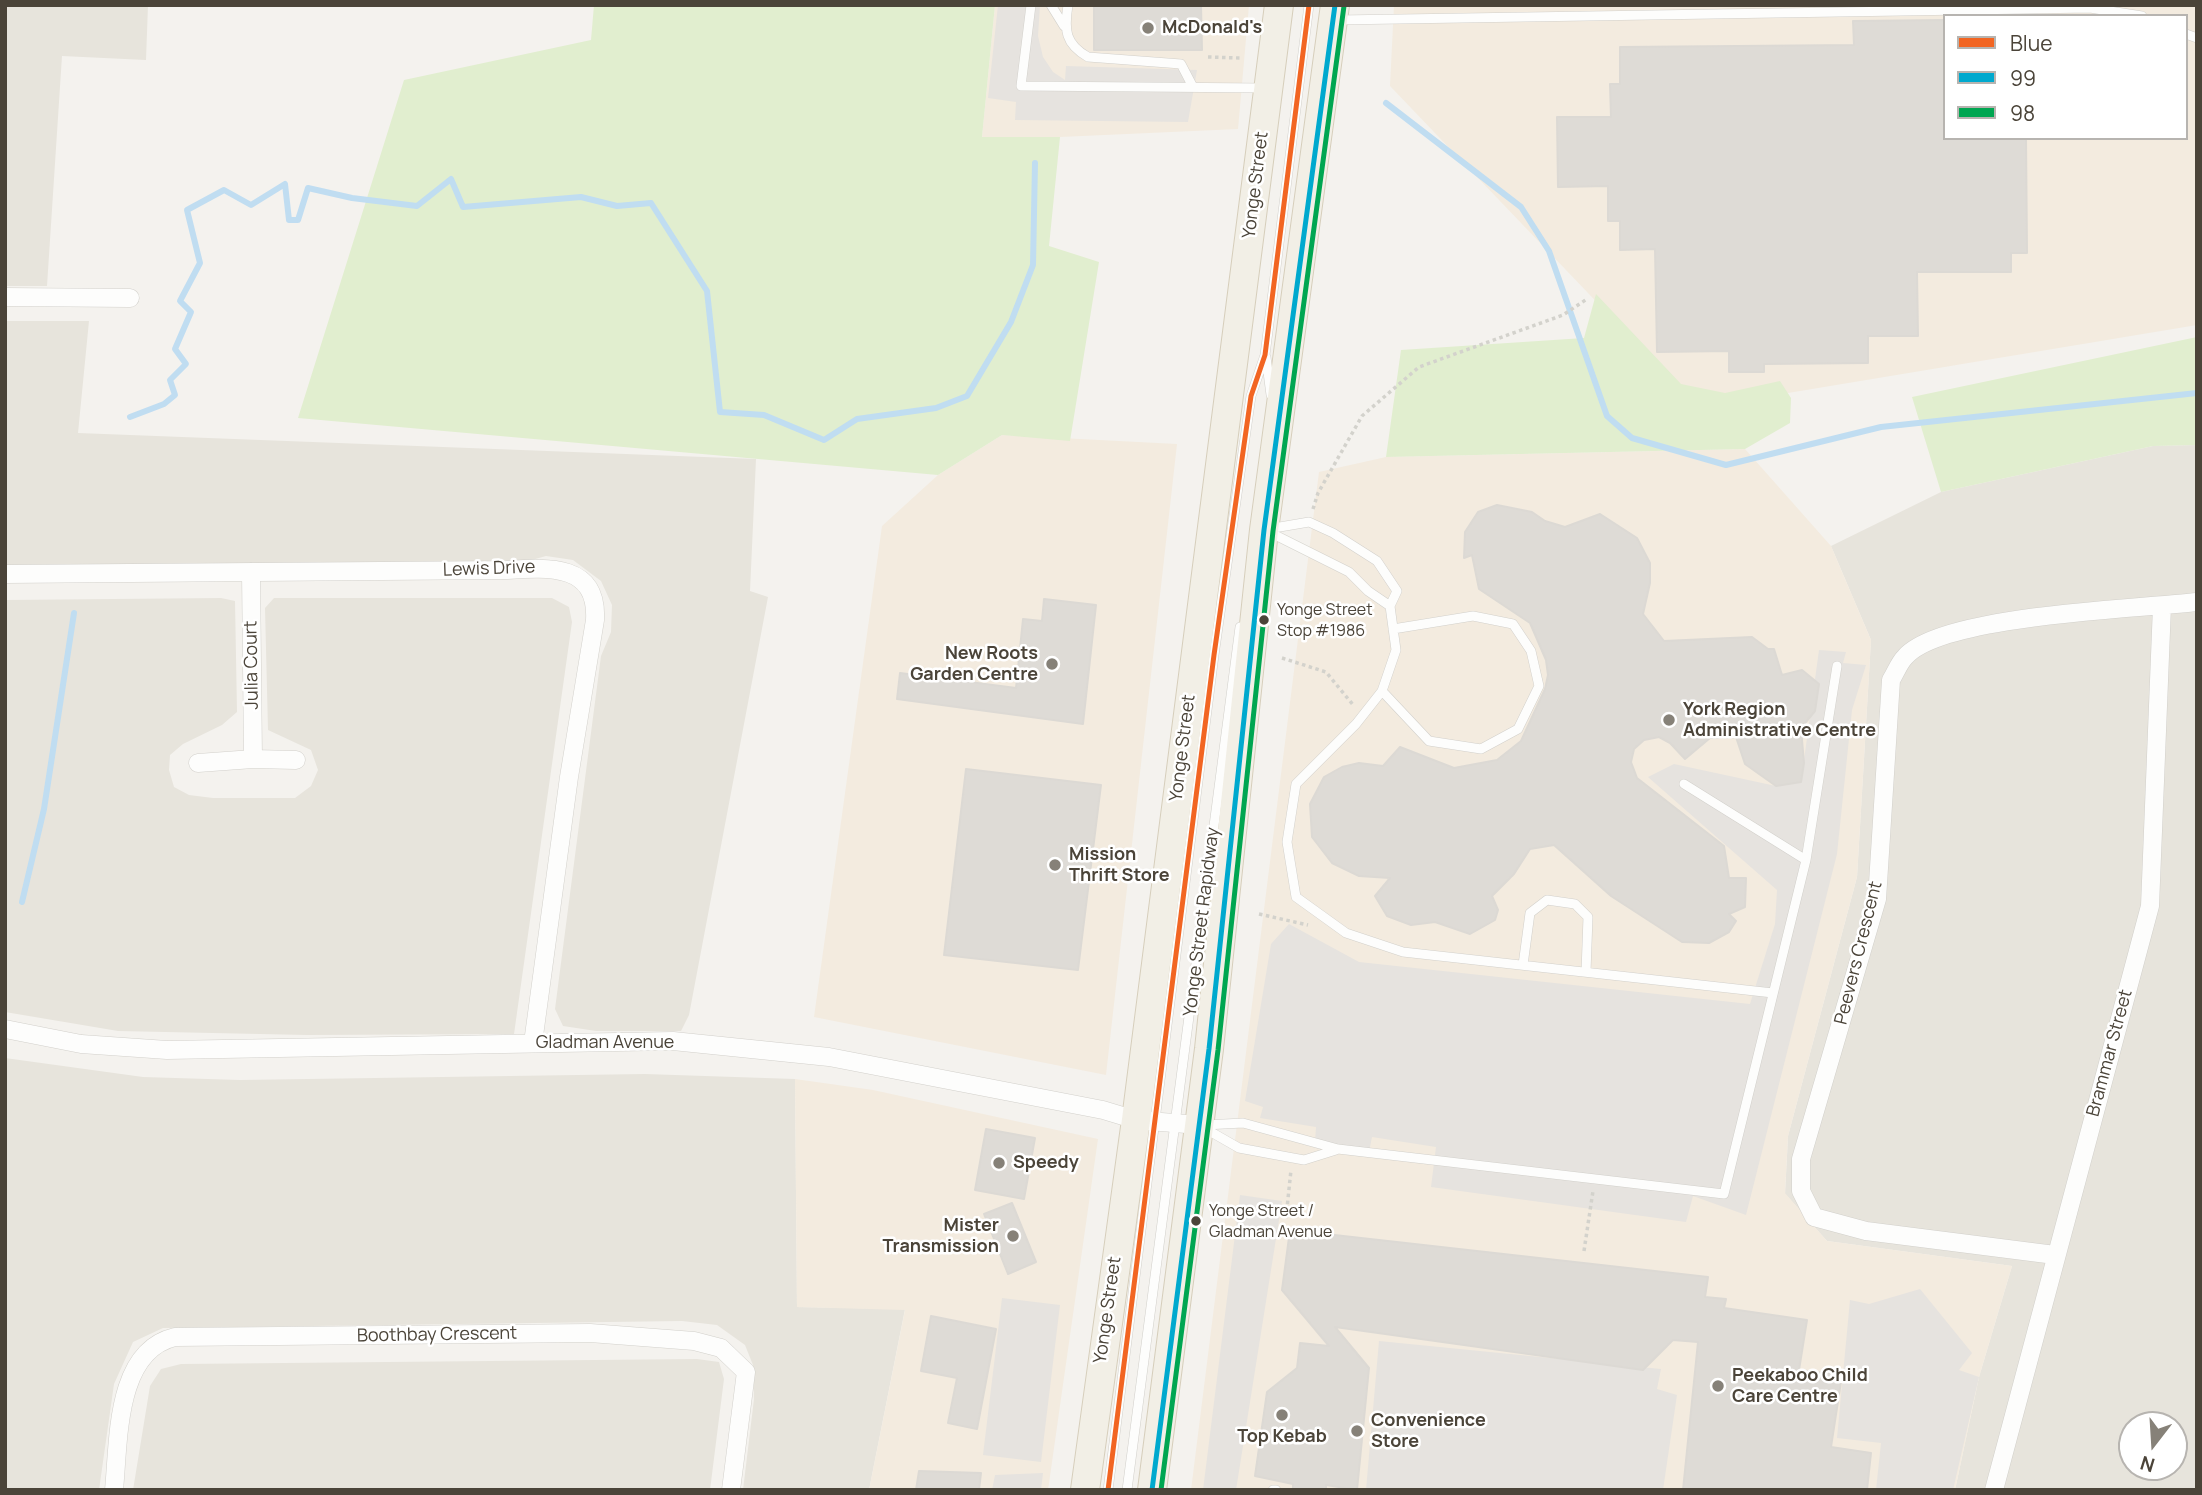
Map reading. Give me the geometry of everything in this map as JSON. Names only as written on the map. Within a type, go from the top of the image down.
[{"type":"main road","name":"Yonge Street","points":[[1085,1490],[1146,1121],[1279,5]]},
{"type":"main road","points":[[1152,1490],[1187,1124],[1258,532],[1334,13]]},
{"type":"street","points":[[5,297],[130,298]]},
{"type":"street","name":"Lewis Drive","points":[[5,575],[507,570],[546,567],[581,578],[590,587],[596,608],[594,628],[569,777],[533,1043]]},
{"type":"street","name":"Julia Court","points":[[251,572],[253,759]]},
{"type":"street","name":"Peevers Crescent","points":[[2055,1255],[1866,1231],[1814,1217],[1801,1191],[1801,1159],[1877,899],[1891,680],[1906,656],[1922,645],[1958,631],[2048,617],[2197,602]]},
{"type":"street","name":"Brammar Street","points":[[1994,1490],[2150,906],[2162,606]]},
{"type":"street","points":[[198,763],[253,759],[296,760]]},
{"type":"street","name":"Gladman Avenue","points":[[5,1029],[80,1044],[167,1050],[673,1041],[829,1057],[1103,1110],[1146,1121],[1187,1124]]},
{"type":"street","name":"Boothbay Crescent","points":[[114,1490],[128,1382],[145,1353],[158,1341],[184,1337],[590,1334],[694,1341],[722,1348],[746,1373],[731,1490]]},
{"type":"lane","points":[[1031,5],[1021,86],[1269,88]]},
{"type":"lane","points":[[1051,5],[1065,26]]},
{"type":"lane","points":[[1068,5],[1065,26],[1068,42],[1088,57],[1181,64],[1193,87]]},
{"type":"lane","name":"Yonge Street Rapidway","points":[[1108,1490],[1146,1121],[1251,396],[1265,355],[1309,5]]},
{"type":"lane","points":[[1334,13],[1422,21],[2090,8],[2129,14]]},
{"type":"lane","name":"Yonge Street Rapidway","points":[[1258,532],[1271,396],[1265,355]]},
{"type":"lane","points":[[1258,532],[1309,522],[1377,561],[1397,591],[1390,606],[1396,650],[1382,691],[1362,716],[1296,784],[1287,842],[1296,897],[1346,933],[1402,952],[1773,993]]},
{"type":"lane","points":[[1258,532],[1349,572],[1368,591],[1390,606]]},
{"type":"lane","points":[[1382,691],[1429,741],[1481,749],[1518,729],[1539,686],[1531,651],[1513,624],[1473,616],[1394,629]]},
{"type":"lane","name":"Yonge Street Rapidway","points":[[1127,1490],[1187,1124],[1241,617]]},
{"type":"lane","points":[[1187,1124],[1243,1123],[1338,1149],[1724,1194],[1805,860],[1837,666]]},
{"type":"lane","points":[[1684,784],[1805,860]]},
{"type":"lane","points":[[1523,965],[1530,913],[1547,900],[1575,904],[1588,917],[1586,972]]},
{"type":"lane","points":[[1187,1124],[1239,1148],[1304,1160],[1338,1149]]},
{"type":"path","points":[[1208,57],[1240,58]]},
{"type":"path","points":[[1309,522],[1318,493],[1362,416],[1419,367],[1563,315],[1587,299]]},
{"type":"path","points":[[1282,658],[1326,672],[1362,716]]},
{"type":"path","points":[[1259,914],[1346,933]]},
{"type":"path","points":[[1286,1218],[1292,1169],[1304,1160]]},
{"type":"path","points":[[1584,1251],[1594,1179]]},
{"type":"shaded area","points":[[5,5],[148,5],[146,60],[62,56],[47,286],[5,286]]},
{"type":"shaded area","points":[[995,5],[1249,5],[1238,129],[1060,137],[982,137]]},
{"type":"shaded area","points":[[998,5],[1040,5],[1038,36],[1043,57],[1053,72],[1065,80],[1066,66],[1197,70],[1188,122],[1015,120],[1016,102],[988,98]]},
{"type":"shaded area","points":[[1394,5],[2197,5],[2197,325],[1698,408],[1390,86]]},
{"type":"shaded area","points":[[5,321],[89,321],[78,433],[756,459],[750,591],[768,597],[689,1015],[681,1031],[596,1031],[563,1026],[555,1009],[601,656],[611,632],[612,605],[601,581],[573,560],[546,556],[521,563],[5,566]]},
{"type":"shaded area","points":[[1002,435],[1177,444],[1106,1075],[814,1017],[882,526],[938,475]]},
{"type":"shaded area","points":[[2197,445],[2197,1490],[1955,1490],[1979,1377],[2012,1266],[1827,1241],[1785,1194],[1788,1136],[1857,877],[1871,640],[1831,546],[1941,492],[2153,446]]},
{"type":"shaded area","points":[[1745,449],[1831,546],[1871,640],[1857,877],[1788,1136],[1785,1193],[1827,1241],[2012,1266],[1979,1377],[1955,1490],[1191,1490],[1319,472],[1386,457]]},
{"type":"shaded area","points":[[221,598],[235,601],[237,712],[222,725],[183,744],[170,755],[169,770],[174,787],[189,795],[213,798],[295,798],[311,786],[318,770],[311,750],[268,730],[265,608],[274,598],[552,598],[569,607],[572,622],[514,1034],[307,1035],[118,1031],[5,1012],[5,600]]},
{"type":"shaded area","points":[[1819,650],[1846,652],[1843,663],[1866,665],[1852,710],[1837,854],[1746,1215],[1693,1196],[1686,1222],[1431,1187],[1436,1147],[1372,1137],[1369,1152],[1315,1142],[1316,1127],[1260,1118],[1263,1107],[1245,1101],[1271,944],[1289,924],[1359,962],[1750,1004],[1775,924],[1777,890],[1648,777],[1674,764],[1776,786],[1801,782]]},
{"type":"shaded area","points":[[5,1058],[143,1077],[240,1080],[645,1074],[795,1079],[797,1307],[905,1309],[869,1490],[743,1490],[754,1399],[753,1365],[745,1345],[717,1325],[682,1321],[163,1328],[133,1342],[114,1384],[99,1490],[5,1490]]},
{"type":"shaded area","points":[[795,1079],[873,1090],[1098,1139],[1048,1490],[869,1490],[905,1310],[797,1307]]},
{"type":"shaded area","points":[[1240,1195],[1282,1201],[1236,1490],[1203,1490]]},
{"type":"shaded area","points":[[1920,1289],[1972,1353],[1959,1370],[1979,1377],[1953,1490],[1876,1490],[1881,1443],[1837,1438],[1850,1300],[1869,1304]]},
{"type":"shaded area","points":[[1002,1298],[1060,1305],[1041,1462],[983,1455]]},
{"type":"shaded area","points":[[1379,1341],[1661,1369],[1657,1389],[1677,1395],[1663,1490],[1366,1490]]},
{"type":"shaded area","points":[[697,1359],[719,1362],[724,1379],[710,1490],[133,1490],[150,1386],[161,1369],[181,1364]]},
{"type":"shaded area","points":[[1043,1473],[1041,1490],[992,1490],[995,1475]]},
{"type":"green space","points":[[594,5],[995,5],[982,137],[1060,137],[1049,246],[1099,262],[1070,441],[1002,435],[938,475],[298,418],[404,80],[591,40]]},
{"type":"green space","points":[[1596,294],[1681,384],[1725,393],[1780,381],[1791,398],[1790,423],[1745,449],[1386,457],[1401,350],[1584,338]]},
{"type":"green space","points":[[2197,337],[2197,445],[2153,446],[1941,492],[1912,397]]},
{"type":"building","name":"McDonald's","points":[[1094,5],[1201,5],[1202,50],[1094,50]]},
{"type":"building","points":[[1943,20],[1943,140],[2026,140],[2027,253],[2011,253],[2011,272],[1917,272],[1918,336],[1868,336],[1868,363],[1764,364],[1764,372],[1729,372],[1729,351],[1657,352],[1655,249],[1620,250],[1620,221],[1608,221],[1608,186],[1558,187],[1557,117],[1611,117],[1610,84],[1620,84],[1620,47],[1854,45],[1853,21]]},
{"type":"building","name":"York Region Administrative Centre","points":[[1497,505],[1532,512],[1545,521],[1565,527],[1600,514],[1637,538],[1650,563],[1650,583],[1643,614],[1664,641],[1752,637],[1768,649],[1774,649],[1782,675],[1802,670],[1819,684],[1815,711],[1801,728],[1804,763],[1801,782],[1776,786],[1745,764],[1736,737],[1710,738],[1685,759],[1670,743],[1659,737],[1644,740],[1634,749],[1631,762],[1637,778],[1724,846],[1729,878],[1746,878],[1745,907],[1729,914],[1736,921],[1729,932],[1709,943],[1682,942],[1611,896],[1554,845],[1530,849],[1514,874],[1492,896],[1498,910],[1495,920],[1470,934],[1435,922],[1411,925],[1387,916],[1375,896],[1390,878],[1359,876],[1332,863],[1312,837],[1310,804],[1324,777],[1342,767],[1359,763],[1383,766],[1400,747],[1454,768],[1497,760],[1521,741],[1545,689],[1548,675],[1546,660],[1530,623],[1479,589],[1472,555],[1464,558],[1465,532],[1478,512]]},
{"type":"building","points":[[1044,599],[1096,605],[1083,724],[897,699],[900,673],[1016,688],[1023,619],[1042,621]]},
{"type":"building","points":[[966,769],[1101,785],[1078,970],[944,955]]},
{"type":"building","points":[[986,1129],[1035,1138],[1024,1199],[975,1190]]},
{"type":"building","points":[[1012,1203],[1036,1262],[1008,1274],[984,1214]]},
{"type":"building","points":[[1290,1230],[1708,1277],[1705,1297],[1726,1299],[1724,1308],[1807,1320],[1799,1370],[1842,1375],[1831,1447],[1871,1453],[1867,1490],[1683,1490],[1698,1342],[1673,1340],[1643,1370],[1335,1327],[1369,1368],[1357,1490],[1326,1485],[1326,1490],[1293,1490],[1293,1484],[1255,1476],[1267,1392],[1297,1368],[1300,1343],[1329,1346],[1282,1290]]},
{"type":"building","points":[[931,1316],[996,1329],[977,1429],[948,1423],[957,1378],[921,1371]]},
{"type":"building","points":[[919,1471],[981,1473],[979,1490],[916,1490]]},
{"type":"waterway","points":[[1386,103],[1521,207],[1549,251],[1607,416],[1632,438],[1726,465],[1881,427],[2197,393]]},
{"type":"waterway","points":[[130,417],[164,404],[175,395],[170,380],[186,364],[175,349],[191,312],[180,301],[200,263],[187,210],[224,190],[251,205],[285,184],[289,220],[298,220],[308,188],[352,198],[417,206],[451,179],[463,207],[581,197],[617,206],[651,203],[707,291],[720,412],[764,415],[824,440],[857,419],[936,408],[967,396],[1011,322],[1033,265],[1035,163]]},
{"type":"waterway","points":[[22,902],[44,809],[74,613]]},
{"type":"transit line","name":"Blue","points":[[1108,1490],[1214,655],[1251,396],[1265,355],[1309,5]]},
{"type":"transit line","name":"99","points":[[1152,1490],[1209,1049],[1264,530],[1335,5]]},
{"type":"transit line","name":"98","points":[[1161,1490],[1218,1050],[1273,531],[1344,6]]},
{"type":"place","name":"McDonald's","points":[[1148,28]]},
{"type":"place","name":"Yonge Street Stop #1986","points":[[1264,620]]},
{"type":"place","name":"New Roots Garden Centre","points":[[1052,664]]},
{"type":"place","name":"York Region Administrative Centre","points":[[1669,720]]},
{"type":"place","name":"Mission Thrift Store","points":[[1055,865]]},
{"type":"place","name":"Speedy","points":[[999,1163]]},
{"type":"place","name":"Yonge Street / Gladman Avenue","points":[[1196,1221]]},
{"type":"place","name":"Mister Transmission","points":[[1013,1236]]},
{"type":"place","name":"Peekaboo Child Care Centre","points":[[1718,1386]]},
{"type":"place","name":"Top Kebab","points":[[1282,1415]]},
{"type":"place","name":"Convenience Store","points":[[1357,1431]]}]
